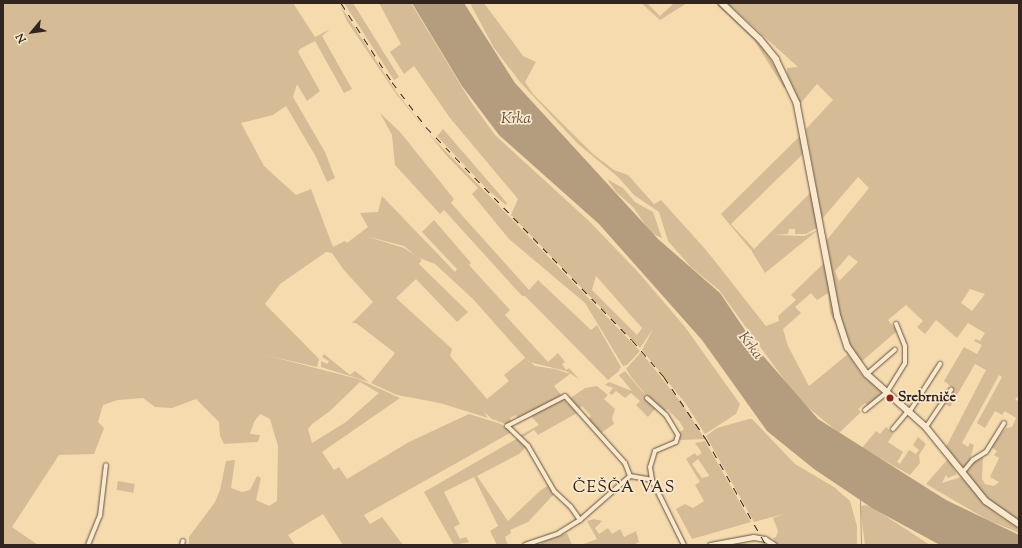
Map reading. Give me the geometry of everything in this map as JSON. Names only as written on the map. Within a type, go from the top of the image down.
[{"type":"main road","points":[[722,3],[760,39],[776,59],[797,103],[838,317],[848,347],[867,374],[910,410],[926,426],[962,473],[986,501],[1019,524]]},
{"type":"street","points":[[865,410],[887,392],[904,363],[905,346],[896,324]]},
{"type":"street","points":[[867,374],[895,350]]},
{"type":"street","points":[[893,429],[910,410],[940,364]]},
{"type":"street","points":[[926,426],[951,390]]},
{"type":"street","points":[[580,520],[571,507],[554,490],[528,446],[507,426],[565,396],[621,459],[630,476]]},
{"type":"street","points":[[646,398],[672,422],[679,437],[676,442],[659,447],[652,455],[652,480],[684,545]]},
{"type":"street","points":[[962,473],[973,460],[986,452],[1004,423]]},
{"type":"street","points":[[88,545],[100,516],[106,464]]},
{"type":"street","points":[[630,476],[652,480]]},
{"type":"street","points":[[525,545],[559,533],[580,520],[630,476]]},
{"type":"street","points":[[710,545],[752,537],[766,539],[774,545]]},
{"type":"shaded area","points":[[3,3],[293,3],[315,37],[330,29],[322,36],[352,89],[344,93],[315,41],[300,49],[298,52],[320,91],[307,101],[297,84],[293,97],[325,152],[335,178],[327,182],[316,157],[286,106],[273,115],[241,123],[264,166],[296,195],[311,189],[333,247],[345,241],[347,243],[368,227],[360,213],[378,212],[382,196],[455,272],[457,269],[422,232],[434,220],[471,263],[469,265],[510,310],[505,315],[548,362],[558,353],[565,362],[562,364],[566,370],[569,368],[579,379],[566,371],[530,362],[535,366],[555,369],[570,374],[554,386],[562,396],[519,419],[516,415],[510,418],[512,423],[508,425],[492,419],[484,412],[488,418],[440,403],[397,395],[371,383],[395,353],[356,323],[352,323],[373,302],[343,269],[332,253],[326,252],[280,284],[265,304],[319,359],[317,367],[265,355],[358,379],[400,398],[322,452],[334,470],[339,467],[347,479],[409,442],[469,414],[501,424],[512,432],[364,515],[370,524],[382,517],[403,545],[343,545],[323,514],[288,535],[295,545],[189,545],[189,537],[215,502],[220,490],[226,461],[235,460],[231,488],[242,492],[250,490],[257,476],[261,478],[256,500],[269,506],[277,501],[278,446],[270,419],[260,414],[254,422],[250,434],[260,435],[258,442],[224,444],[220,436],[219,422],[196,399],[172,408],[155,407],[143,398],[118,400],[103,405],[98,422],[104,428],[94,454],[59,455],[12,527],[38,545],[3,545]],"holes":[[[365,236],[404,246],[415,255],[404,248]],[[418,257],[435,264],[473,299],[527,359],[525,358],[504,375],[509,381],[487,399],[450,356],[452,349],[396,298],[416,279],[457,322],[468,312],[419,264],[422,260]],[[360,382],[379,393],[346,422],[312,443],[308,429],[312,424],[330,411]]]},
{"type":"shaded area","points":[[344,3],[353,3],[399,77],[394,80]]},
{"type":"shaded area","points":[[379,3],[411,3],[471,102],[495,135],[590,222],[638,272],[685,327],[740,404],[736,414],[705,434],[686,404],[642,350],[653,329],[640,348],[511,215],[518,199],[450,118],[414,66],[404,74],[390,52],[401,44]],"holes":[[[596,276],[642,328],[637,335],[592,290]]]},
{"type":"shaded area","points":[[470,3],[484,3],[523,56],[536,62],[525,82],[533,94],[593,154],[614,170],[628,175],[654,204],[661,200],[706,250],[766,326],[779,321],[778,316],[796,300],[791,295],[825,262],[839,330],[830,313],[828,293],[817,300],[811,293],[795,307],[801,313],[783,329],[788,346],[809,386],[848,354],[862,375],[883,393],[868,406],[865,403],[858,409],[861,412],[839,433],[799,400],[719,290],[691,267],[668,241],[659,212],[634,195],[618,177],[578,144],[520,82],[494,48]]},
{"type":"shaded area","points":[[641,3],[647,3],[660,16],[674,3],[687,3],[660,20]]},
{"type":"shaded area","points":[[715,3],[718,3],[761,45],[787,85],[784,88],[754,40]]},
{"type":"shaded area","points":[[727,3],[1019,3],[1019,396],[1015,399],[1019,402],[1019,521],[992,503],[976,487],[966,473],[976,459],[983,457],[982,479],[985,484],[994,486],[999,482],[990,477],[999,458],[994,455],[997,451],[991,447],[1006,428],[1012,427],[1016,418],[1005,411],[1002,415],[995,411],[985,428],[977,423],[1002,377],[999,375],[962,443],[968,447],[970,443],[974,445],[969,463],[964,468],[946,447],[986,370],[975,364],[950,407],[944,403],[953,388],[944,381],[964,347],[977,354],[982,345],[974,341],[976,339],[980,341],[985,333],[968,323],[957,338],[936,320],[925,334],[917,327],[923,321],[906,305],[888,320],[897,331],[861,362],[846,337],[841,319],[826,241],[869,188],[858,177],[822,219],[806,129],[833,100],[817,84],[800,104],[787,73],[787,68],[798,67]],"holes":[[[849,255],[858,262],[839,281],[835,271]],[[970,289],[985,294],[972,311],[961,303]]]},
{"type":"shaded area","points":[[340,5],[397,93],[427,132],[397,95],[347,21]]},
{"type":"shaded area","points":[[380,113],[400,132],[454,199],[451,203],[529,290],[538,280],[591,330],[597,325],[621,367],[619,371],[608,380],[525,296],[522,296],[444,210],[440,214],[395,165],[392,135]]},
{"type":"shaded area","points":[[443,129],[507,203],[506,205],[489,191],[437,136]]},
{"type":"shaded area","points":[[428,133],[640,351],[627,365],[623,366],[585,303],[509,239],[472,194],[478,188],[446,155]]},
{"type":"shaded area","points":[[802,134],[806,151],[731,224],[754,249],[813,190],[818,227],[806,234],[795,234],[795,229],[789,229],[788,234],[773,235],[804,236],[818,230],[765,273],[751,250],[721,214]]},
{"type":"shaded area","points":[[607,179],[623,188],[635,202],[653,212],[662,238],[651,233],[633,207],[616,192]]},
{"type":"shaded area","points":[[641,352],[683,405],[705,439],[680,440],[679,433],[684,429],[679,421],[667,409],[664,412],[649,399],[632,378],[626,369]]},
{"type":"shaded area","points":[[324,354],[350,375],[355,371],[369,382],[321,367],[321,361],[327,364],[329,361],[322,357]]},
{"type":"shaded area","points":[[625,371],[656,408],[648,417],[636,405],[640,401],[631,393],[625,398],[616,391],[612,395],[609,393],[613,388],[605,385],[609,382],[632,391],[619,375]]},
{"type":"shaded area","points":[[597,386],[608,395],[604,399],[615,409],[612,418],[614,424],[601,433],[588,420],[591,416],[582,406],[578,410],[569,399],[585,388]]},
{"type":"shaded area","points":[[563,399],[577,413],[538,435],[534,430],[522,438],[519,436],[539,425],[530,415]]},
{"type":"shaded area","points":[[752,419],[795,464],[834,487],[850,501],[857,526],[857,545],[777,545],[773,538],[776,537],[778,531],[773,518],[784,514],[754,522],[706,436],[717,428]]},
{"type":"shaded area","points":[[886,427],[894,433],[888,442],[903,452],[897,462],[900,464],[909,450],[916,454],[919,450],[913,445],[918,437],[926,444],[919,455],[920,463],[910,475],[862,448],[876,431],[880,434]]},
{"type":"shaded area","points":[[518,438],[526,447],[519,454],[477,476],[508,521],[541,490],[549,485],[555,493],[528,522],[510,530],[511,533],[505,537],[508,545],[497,545],[490,531],[498,526],[474,477],[444,492],[460,524],[454,527],[460,539],[466,537],[469,542],[454,545],[424,492]]},
{"type":"shaded area","points":[[705,441],[751,522],[692,539],[676,509],[685,504],[693,508],[704,501],[695,485],[700,482],[686,459],[695,453],[697,456],[702,453],[695,443]],"holes":[[[698,459],[709,475],[702,478],[692,464]]]},
{"type":"shaded area","points":[[948,459],[957,474],[948,478],[946,475],[942,483],[961,477],[997,514],[1019,527],[1019,533],[986,519],[926,484]]},
{"type":"shaded area","points":[[118,481],[135,484],[133,493],[116,490]]},
{"type":"shaded area","points":[[864,505],[872,507],[930,545],[865,545],[860,507]]},
{"type":"shaded area","points":[[594,519],[602,521],[595,528],[599,534],[608,528],[612,534],[620,529],[624,537],[636,531],[639,542],[633,545],[581,545],[597,539],[587,521]]},
{"type":"shaded area","points":[[567,533],[572,545],[541,545],[541,543]]},
{"type":"water","name":"Krka","points":[[412,3],[464,3],[515,83],[658,239],[720,293],[759,351],[818,419],[946,500],[1019,535],[1019,545],[940,545],[872,508],[814,469],[767,431],[702,340],[599,224],[499,135],[462,86]]},
{"type":"waterway","points":[[860,500],[861,545]]},
{"type":"railway","points":[[341,3],[392,82],[426,127],[632,340],[664,377],[706,439],[766,545]]},
{"type":"place","name":"Srebrniče","points":[[890,398]]},
{"type":"district","name":"ČEŠČA VAS","points":[[624,489]]}]
